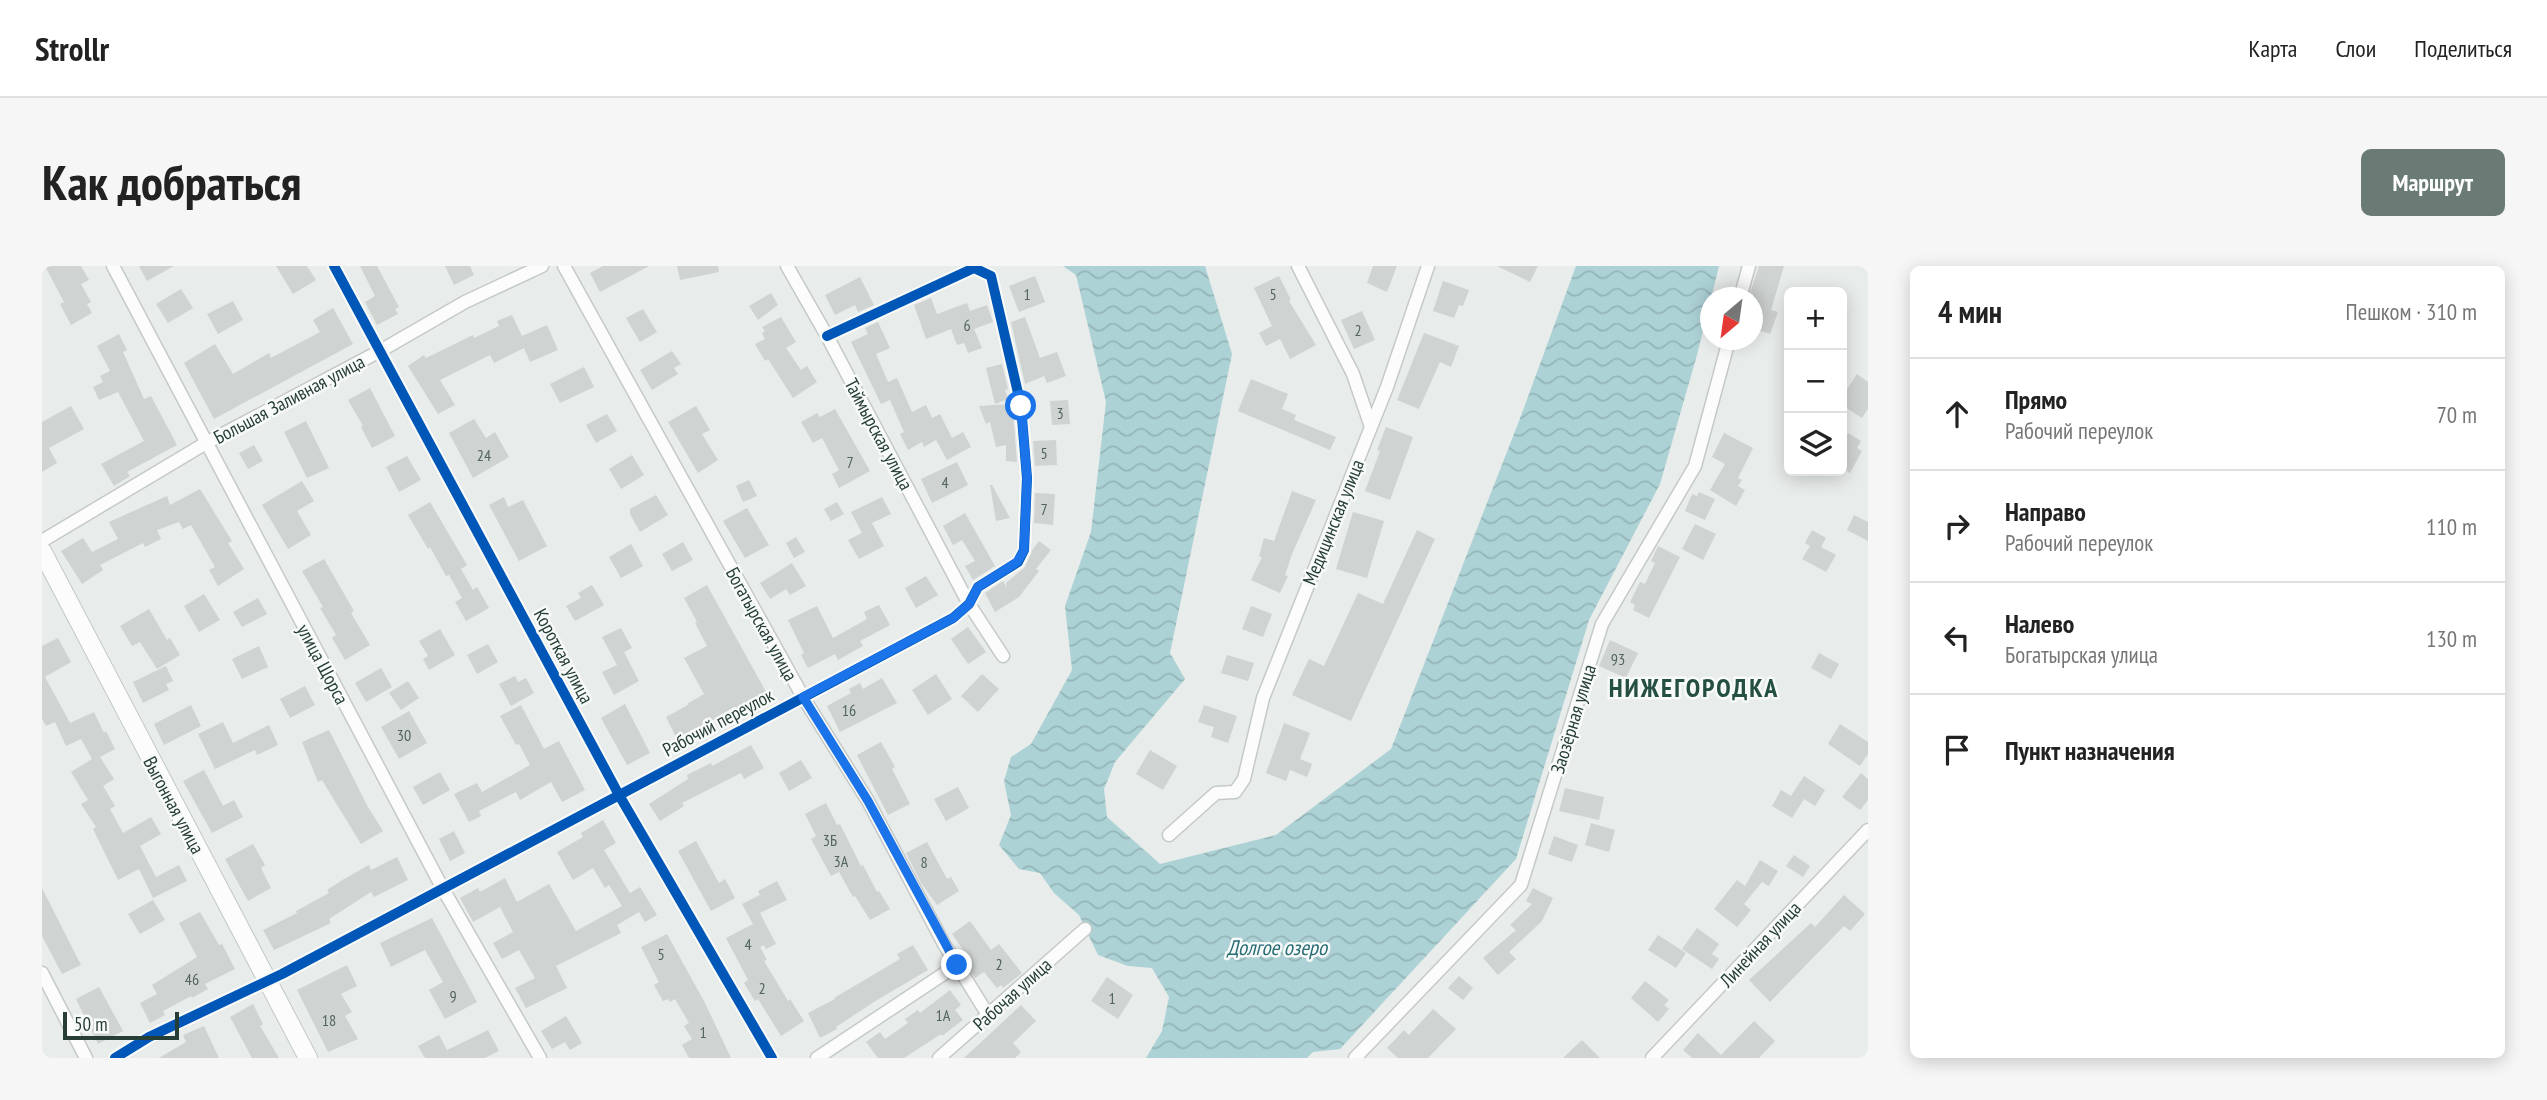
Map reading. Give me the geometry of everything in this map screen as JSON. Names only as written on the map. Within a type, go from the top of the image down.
[{"type":"street","name":"улица Щорса","points":[[113,266],[443,889],[540,1058]]},
{"type":"street","name":"Короткая улица","points":[[334,266],[619,795],[772,1058]]},
{"type":"street","name":"Большая Заливная улица","points":[[42,541],[206,443],[380,351],[465,302],[542,266]]},
{"type":"street","name":"Богатырская улица","points":[[564,266],[803,697],[868,801],[957,965],[988,1015]]},
{"type":"street","name":"Таймырская улица","points":[[787,266],[969,604],[1003,656]]},
{"type":"street","points":[[1298,266],[1353,374],[1371,427]]},
{"type":"street","name":"Медицинская улица","points":[[1169,835],[1216,793],[1235,792],[1244,779],[1263,698],[1387,387],[1428,266]]},
{"type":"street","points":[[1743,287],[1749,266]]},
{"type":"street","name":"Рабочий переулок","points":[[116,1058],[149,1037],[266,981],[443,889],[953,618],[969,604],[978,587],[1017,562],[1024,550],[1027,478],[1021,406],[991,276],[974,268],[827,336]]},
{"type":"street","name":"Заозёрная улица","points":[[1355,1058],[1521,885],[1602,624],[1695,466],[1726,350]]},
{"type":"street","name":"Выгонная улица","points":[[42,551],[308,1058]]},
{"type":"street","name":"Линейная улица","points":[[1652,1058],[1868,830]]},
{"type":"street","name":"Рабочая улица","points":[[939,1058],[1084,929]]},
{"type":"street","points":[[817,1058],[957,965]]},
{"type":"street","points":[[42,973],[86,1058]]},
{"type":"water","name":"Долгое озеро","points":[[1063,266],[1205,266],[1232,354],[1170,653],[1185,679],[1115,762],[1104,789],[1107,817],[1160,864],[1276,835],[1391,749],[1519,421],[1576,266],[1719,266],[1714,287],[1700,287],[1700,343],[1660,484],[1589,620],[1516,859],[1340,1049],[1313,1052],[1307,1058],[1146,1058],[1162,1031],[1169,997],[1152,968],[1128,966],[1098,955],[1079,915],[1054,893],[1040,873],[1019,869],[999,845],[1011,815],[1004,781],[1011,757],[1031,744],[1072,670],[1065,606],[1091,532],[1106,402],[1076,275]]},
{"type":"building","points":[[45,266],[81,266],[89,280],[81,284],[91,302],[87,304],[92,313],[71,325],[60,304],[64,302]]},
{"type":"building","points":[[139,266],[174,266],[147,281]]},
{"type":"building","points":[[276,266],[307,266],[316,280],[293,294]]},
{"type":"building","points":[[360,266],[377,266],[399,307],[395,309],[398,314],[377,325],[365,302],[375,296]]},
{"type":"building","points":[[445,266],[470,266],[474,275],[454,285]]},
{"type":"building","points":[[603,266],[649,266],[600,292],[590,273]]},
{"type":"building","points":[[677,266],[718,266],[719,272],[680,280]]},
{"type":"building","points":[[1373,266],[1397,266],[1387,292],[1367,283]]},
{"type":"building","points":[[1497,266],[1538,266],[1530,282]]},
{"type":"building","points":[[1759,266],[1784,266],[1771,310],[1778,312],[1770,334],[1763,332],[1763,287],[1752,287]]},
{"type":"building","points":[[1035,276],[1045,302],[1019,312],[1009,286]]},
{"type":"building","points":[[1279,276],[1291,300],[1289,301],[1316,345],[1290,359],[1280,339],[1266,346],[1259,333],[1272,326],[1254,288]]},
{"type":"building","points":[[860,277],[874,305],[858,312],[855,305],[835,315],[825,295]]},
{"type":"building","points":[[1443,281],[1469,290],[1463,306],[1459,305],[1454,318],[1433,311]]},
{"type":"building","points":[[181,289],[193,308],[168,323],[156,304]]},
{"type":"building","points":[[771,293],[778,305],[758,320],[749,306]]},
{"type":"building","points":[[931,298],[937,314],[967,303],[970,311],[987,305],[993,322],[974,329],[982,348],[968,353],[964,343],[957,345],[951,329],[926,339],[914,305]]},
{"type":"building","points":[[233,301],[243,320],[218,334],[207,314]]},
{"type":"building","points":[[333,308],[353,344],[214,419],[184,363],[215,344],[233,374],[269,353],[271,358],[320,332],[313,320]]},
{"type":"building","points":[[643,309],[657,332],[640,342],[626,318]]},
{"type":"building","points":[[1362,311],[1375,340],[1354,349],[1341,320]]},
{"type":"building","points":[[512,315],[522,336],[547,325],[558,350],[530,362],[524,348],[494,363],[490,355],[440,380],[455,405],[438,414],[408,366],[424,355],[426,358],[473,335],[474,338],[499,326],[497,321]]},
{"type":"building","points":[[781,317],[796,342],[786,348],[801,370],[807,366],[817,382],[793,398],[755,344],[765,339],[762,327]]},
{"type":"building","points":[[1025,317],[1040,358],[1057,352],[1066,376],[1047,383],[1044,376],[1025,384],[1011,322]]},
{"type":"building","points":[[878,322],[890,348],[876,354],[888,382],[897,378],[912,412],[926,405],[932,418],[940,414],[952,438],[963,432],[971,447],[947,460],[936,440],[924,447],[922,442],[908,450],[900,434],[904,432],[890,400],[881,404],[851,342],[868,334],[865,328]]},
{"type":"building","points":[[1424,333],[1459,346],[1451,367],[1440,362],[1419,409],[1397,400]]},
{"type":"building","points":[[119,334],[127,350],[123,352],[144,399],[151,396],[177,445],[127,472],[130,476],[114,486],[101,464],[144,441],[118,392],[99,400],[93,387],[103,382],[100,376],[110,371],[97,346]]},
{"type":"building","points":[[672,351],[681,364],[674,368],[678,374],[652,390],[640,370]]},
{"type":"building","points":[[1002,364],[1008,399],[995,404],[986,368]]},
{"type":"building","points":[[584,367],[594,387],[560,403],[550,384]]},
{"type":"building","points":[[1857,374],[1868,382],[1868,409],[1862,418],[1847,408],[1847,389]]},
{"type":"building","points":[[1251,379],[1288,394],[1282,409],[1296,415],[1294,420],[1336,437],[1330,450],[1238,411]]},
{"type":"building","points":[[370,388],[395,436],[372,448],[348,400]]},
{"type":"building","points":[[1068,400],[1070,424],[1052,425],[1050,401]]},
{"type":"building","points":[[1010,404],[1017,462],[1006,461],[1006,445],[996,447],[990,422],[986,424],[979,406]]},
{"type":"building","points":[[71,406],[84,429],[49,448],[57,463],[42,472],[42,422]]},
{"type":"building","points":[[696,406],[710,430],[702,434],[718,460],[698,473],[668,422]]},
{"type":"building","points":[[835,409],[870,471],[839,488],[832,474],[839,470],[822,438],[813,443],[801,422],[817,413],[820,417]]},
{"type":"building","points":[[607,414],[617,431],[596,443],[586,425]]},
{"type":"building","points":[[474,419],[486,438],[495,432],[509,457],[473,478],[449,433]]},
{"type":"building","points":[[306,421],[329,468],[307,478],[284,432]]},
{"type":"building","points":[[1386,427],[1413,437],[1390,500],[1365,491]]},
{"type":"building","points":[[1724,433],[1753,448],[1738,478],[1742,480],[1738,486],[1745,490],[1736,506],[1710,490],[1725,464],[1712,457]]},
{"type":"building","points":[[1847,435],[1861,441],[1857,448],[1862,451],[1850,473],[1847,471]]},
{"type":"building","points":[[1056,440],[1057,465],[1035,466],[1033,441]]},
{"type":"building","points":[[254,445],[263,461],[248,469],[239,453]]},
{"type":"building","points":[[632,455],[644,475],[621,489],[609,469]]},
{"type":"building","points":[[407,456],[421,480],[399,492],[386,467]]},
{"type":"building","points":[[957,462],[968,485],[932,503],[921,479]]},
{"type":"building","points":[[749,480],[757,496],[743,502],[736,486]]},
{"type":"building","points":[[302,481],[314,501],[297,511],[311,535],[288,549],[262,505]]},
{"type":"building","points":[[992,485],[1010,518],[996,521]]},
{"type":"building","points":[[200,489],[232,541],[228,543],[244,569],[218,586],[209,570],[215,567],[191,525],[183,529],[179,522],[157,530],[161,539],[145,547],[143,543],[100,565],[103,570],[82,584],[61,551],[83,538],[92,552],[118,539],[109,522],[167,496],[170,505]]},
{"type":"building","points":[[1292,491],[1316,500],[1292,554],[1285,575],[1288,576],[1280,593],[1251,580],[1262,557],[1259,556],[1264,538],[1274,541]]},
{"type":"building","points":[[1699,492],[1715,499],[1705,520],[1685,511],[1692,494],[1697,496]]},
{"type":"building","points":[[1035,493],[1055,494],[1053,525],[1034,523]]},
{"type":"building","points":[[656,495],[668,515],[640,532],[630,509]]},
{"type":"building","points":[[504,497],[508,507],[523,500],[547,546],[519,561],[489,505]]},
{"type":"building","points":[[882,497],[891,514],[872,523],[884,546],[859,559],[848,540],[862,533],[851,512]]},
{"type":"building","points":[[430,502],[467,565],[461,569],[473,590],[477,587],[489,608],[466,621],[455,602],[462,598],[408,515]]},
{"type":"building","points":[[837,502],[844,514],[831,521],[824,509]]},
{"type":"building","points":[[747,508],[769,545],[745,558],[723,521]]},
{"type":"building","points":[[1353,512],[1384,521],[1367,578],[1336,569]]},
{"type":"building","points":[[965,513],[995,566],[973,580],[965,566],[975,561],[962,540],[953,545],[943,526]]},
{"type":"building","points":[[1854,515],[1868,522],[1868,541],[1847,530]]},
{"type":"building","points":[[1695,524],[1716,534],[1703,560],[1682,549]]},
{"type":"building","points":[[1417,530],[1435,539],[1351,721],[1292,695],[1309,659],[1324,666],[1358,593],[1383,604]]},
{"type":"building","points":[[1812,530],[1826,538],[1821,547],[1836,555],[1826,572],[1802,559],[1810,546],[1805,543]]},
{"type":"building","points":[[796,537],[805,552],[794,558],[786,543]]},
{"type":"building","points":[[1039,541],[1051,550],[1036,569],[1039,571],[1019,597],[995,612],[985,593],[1003,581],[1007,588],[1006,583],[1025,567]]},
{"type":"building","points":[[683,542],[693,560],[672,571],[662,554]]},
{"type":"building","points":[[631,544],[643,566],[621,578],[609,557]]},
{"type":"building","points":[[1658,546],[1680,557],[1649,618],[1633,610],[1635,605],[1630,602],[1640,582],[1645,584],[1655,563],[1651,561]]},
{"type":"building","points":[[324,559],[370,645],[345,660],[332,638],[336,635],[320,608],[323,607],[302,571]]},
{"type":"building","points":[[792,563],[806,586],[790,595],[786,589],[770,599],[760,583]]},
{"type":"building","points":[[926,576],[938,595],[916,608],[905,588]]},
{"type":"building","points":[[592,585],[604,605],[575,621],[566,606],[581,598],[578,593]]},
{"type":"building","points":[[707,585],[766,692],[736,709],[734,707],[678,741],[666,717],[704,694],[684,658],[707,646],[684,598]]},
{"type":"building","points":[[204,594],[220,620],[199,632],[184,606]]},
{"type":"building","points":[[258,598],[267,614],[242,627],[233,612]]},
{"type":"building","points":[[879,605],[890,625],[860,641],[863,646],[838,660],[835,654],[808,668],[788,620],[817,606],[833,638],[867,619],[864,612]]},
{"type":"building","points":[[1251,606],[1272,614],[1263,637],[1242,629]]},
{"type":"building","points":[[149,609],[167,640],[170,638],[180,655],[157,669],[140,642],[132,646],[120,626]]},
{"type":"building","points":[[968,627],[986,652],[968,664],[951,639]]},
{"type":"building","points":[[621,628],[632,648],[624,652],[639,681],[614,695],[602,672],[617,665],[602,637]]},
{"type":"building","points":[[440,629],[455,655],[429,670],[423,659],[428,656],[419,641]]},
{"type":"building","points":[[58,638],[71,662],[45,677],[70,723],[94,712],[115,749],[100,757],[114,779],[103,786],[115,806],[110,809],[123,833],[151,817],[161,834],[140,846],[156,877],[179,865],[187,881],[153,898],[139,869],[118,880],[93,829],[96,827],[81,804],[88,800],[71,772],[92,759],[81,739],[66,746],[55,722],[46,726],[42,719],[42,646]]},
{"type":"building","points":[[1610,640],[1638,653],[1626,678],[1599,666]]},
{"type":"building","points":[[488,644],[498,662],[477,674],[467,655]]},
{"type":"building","points":[[259,646],[268,667],[242,679],[232,659]]},
{"type":"building","points":[[1819,653],[1839,664],[1831,679],[1811,668]]},
{"type":"building","points":[[1227,655],[1254,663],[1248,681],[1221,673]]},
{"type":"building","points":[[166,666],[173,681],[166,684],[169,690],[143,703],[133,682]]},
{"type":"building","points":[[381,668],[392,687],[366,702],[355,683]]},
{"type":"building","points":[[936,674],[952,699],[928,715],[912,690]]},
{"type":"building","points":[[982,674],[999,689],[978,712],[961,696]]},
{"type":"building","points":[[515,676],[518,682],[526,678],[534,693],[511,706],[499,684]]},
{"type":"building","points":[[882,678],[897,703],[840,732],[827,706],[851,693],[849,689],[860,683],[863,689]]},
{"type":"building","points":[[408,681],[419,698],[401,710],[389,693]]},
{"type":"building","points":[[305,686],[315,705],[290,718],[280,699]]},
{"type":"building","points":[[625,704],[650,753],[627,765],[601,718]]},
{"type":"building","points":[[191,705],[201,726],[164,745],[154,724]]},
{"type":"building","points":[[521,705],[544,749],[559,741],[585,790],[562,802],[551,782],[520,800],[516,792],[479,811],[481,816],[469,822],[454,794],[477,783],[482,792],[530,765],[500,716]]},
{"type":"building","points":[[1204,705],[1237,716],[1228,743],[1211,737],[1214,727],[1198,722]]},
{"type":"building","points":[[409,711],[427,743],[399,759],[381,727]]},
{"type":"building","points":[[223,722],[233,743],[269,725],[278,745],[257,755],[255,750],[215,769],[198,734]]},
{"type":"building","points":[[1284,723],[1310,733],[1300,759],[1312,764],[1307,777],[1290,770],[1286,781],[1266,773]]},
{"type":"building","points":[[1840,724],[1868,742],[1868,754],[1860,766],[1828,744]]},
{"type":"building","points":[[329,730],[383,831],[361,844],[322,780],[318,782],[302,742]]},
{"type":"building","points":[[881,742],[910,804],[888,815],[857,755]]},
{"type":"building","points":[[751,745],[764,768],[744,779],[741,773],[682,803],[684,806],[660,821],[649,804],[688,779],[687,775],[711,763],[712,766]]},
{"type":"building","points":[[1150,750],[1177,766],[1163,790],[1136,774]]},
{"type":"building","points":[[801,760],[812,778],[789,791],[779,773]]},
{"type":"building","points":[[204,770],[223,806],[234,800],[243,817],[212,833],[183,781]]},
{"type":"building","points":[[440,772],[450,790],[423,805],[413,787]]},
{"type":"building","points":[[1861,773],[1868,779],[1868,800],[1860,810],[1842,797]]},
{"type":"building","points":[[1804,776],[1825,790],[1815,806],[1804,799],[1792,818],[1772,806],[1781,790],[1791,796]]},
{"type":"building","points":[[958,787],[969,808],[946,821],[934,799]]},
{"type":"building","points":[[1565,788],[1604,797],[1599,820],[1559,811]]},
{"type":"building","points":[[826,803],[861,866],[863,865],[877,892],[879,891],[890,909],[870,920],[839,872],[831,876],[811,839],[816,836],[805,814]]},
{"type":"building","points":[[603,820],[616,843],[604,850],[630,893],[640,887],[657,915],[645,922],[639,912],[617,925],[621,933],[556,966],[567,988],[526,1008],[515,988],[535,978],[519,950],[502,959],[493,943],[513,932],[500,907],[473,922],[460,898],[478,888],[480,892],[505,878],[517,902],[549,884],[576,931],[622,906],[609,885],[605,888],[593,868],[573,880],[557,852],[583,837],[581,833]]},
{"type":"building","points":[[1591,823],[1615,830],[1609,852],[1585,845]]},
{"type":"building","points":[[454,831],[465,853],[450,861],[439,839]]},
{"type":"building","points":[[1554,836],[1578,845],[1572,862],[1548,854]]},
{"type":"building","points":[[696,841],[719,883],[725,879],[735,898],[711,911],[678,851]]},
{"type":"building","points":[[927,842],[947,879],[951,877],[959,891],[937,905],[921,883],[906,853]]},
{"type":"building","points":[[253,844],[265,865],[261,868],[271,888],[248,901],[225,859]]},
{"type":"building","points":[[1794,855],[1810,866],[1803,877],[1786,866]]},
{"type":"building","points":[[397,857],[408,880],[374,897],[371,892],[329,919],[331,923],[274,950],[263,930],[297,913],[296,911],[329,893],[327,890],[369,865],[371,870]]},
{"type":"building","points":[[1760,860],[1778,871],[1769,886],[1762,882],[1744,904],[1751,910],[1737,927],[1714,909],[1737,880],[1745,886]]},
{"type":"building","points":[[777,881],[787,900],[760,913],[776,944],[766,949],[764,945],[760,947],[767,960],[764,961],[788,1001],[790,999],[804,1021],[781,1036],[758,999],[755,1001],[744,983],[748,980],[726,938],[753,924],[742,904],[760,895],[758,891]]},
{"type":"building","points":[[42,888],[81,965],[62,974],[42,936]]},
{"type":"building","points":[[1533,888],[1553,898],[1542,921],[1509,952],[1516,959],[1498,975],[1483,958],[1516,930],[1510,925],[1532,904],[1526,901]]},
{"type":"building","points":[[1844,895],[1865,914],[1850,931],[1844,926],[1770,1002],[1749,980],[1811,923],[1815,927]]},
{"type":"building","points":[[153,900],[165,920],[140,934],[128,914]]},
{"type":"building","points":[[200,912],[235,969],[205,984],[208,989],[163,1011],[165,1015],[150,1023],[140,1003],[157,994],[152,985],[197,957],[179,923]]},
{"type":"building","points":[[432,918],[477,1002],[445,1019],[429,990],[443,982],[425,950],[391,967],[380,943]]},
{"type":"building","points":[[970,921],[991,950],[999,944],[1022,973],[1003,988],[1001,985],[997,988],[984,972],[975,978],[960,954],[964,951],[952,934]]},
{"type":"building","points":[[1697,928],[1719,944],[1712,954],[1719,959],[1712,969],[1682,949]]},
{"type":"building","points":[[667,934],[705,1003],[731,1058],[689,1058],[682,1045],[692,1039],[684,1026],[689,1023],[675,999],[670,1002],[668,999],[663,1001],[654,985],[659,982],[641,947]]},
{"type":"building","points":[[1658,935],[1686,953],[1676,968],[1648,950]]},
{"type":"building","points":[[913,945],[928,970],[820,1038],[808,1013],[900,959],[897,954]]},
{"type":"building","points":[[347,965],[357,986],[341,994],[352,1012],[345,1016],[358,1039],[328,1052],[297,990]]},
{"type":"building","points":[[1459,976],[1473,988],[1463,1000],[1448,988]]},
{"type":"building","points":[[1107,977],[1133,995],[1118,1019],[1091,1001]]},
{"type":"building","points":[[1645,981],[1669,1000],[1664,1005],[1669,1009],[1658,1022],[1631,998]]},
{"type":"building","points":[[99,987],[123,1031],[98,1044],[76,999]]},
{"type":"building","points":[[950,990],[961,1005],[955,1010],[963,1020],[904,1058],[878,1058],[866,1042],[880,1032],[885,1039],[908,1023],[905,1019],[918,1010],[920,1013]]},
{"type":"building","points":[[253,1004],[263,1024],[260,1026],[279,1058],[252,1058],[230,1017]]},
{"type":"building","points":[[1021,1005],[1036,1021],[1013,1043],[1021,1052],[1015,1058],[964,1058]]},
{"type":"building","points":[[1433,1009],[1456,1029],[1428,1058],[1398,1058],[1387,1048],[1404,1030],[1409,1035]]},
{"type":"building","points":[[566,1016],[582,1043],[570,1050],[565,1042],[552,1049],[541,1031]]},
{"type":"building","points":[[1754,1021],[1775,1041],[1759,1058],[1692,1058],[1683,1050],[1698,1033],[1721,1055]]},
{"type":"building","points":[[204,1026],[219,1058],[159,1058],[186,1042],[183,1035]]},
{"type":"building","points":[[488,1030],[499,1051],[485,1058],[425,1058],[418,1046],[439,1035],[447,1050]]},
{"type":"building","points":[[1582,1040],[1600,1058],[1563,1058]]},
{"type":"cycle path","points":[[334,266],[619,795],[772,1058]]},
{"type":"cycle path","points":[[115,1058],[149,1037],[282,974],[953,618],[969,604],[978,587],[1018,562],[1024,550],[1027,478],[1021,406],[991,276],[974,268],[827,336]]},
{"type":"district","name":"НИЖЕГОРОДКА","points":[[1694,688]]},
{"type":"route","points":[[957,965],[868,801],[803,697],[953,618],[969,604],[978,587],[1017,562],[1024,550],[1027,478],[1021,406]]}]
